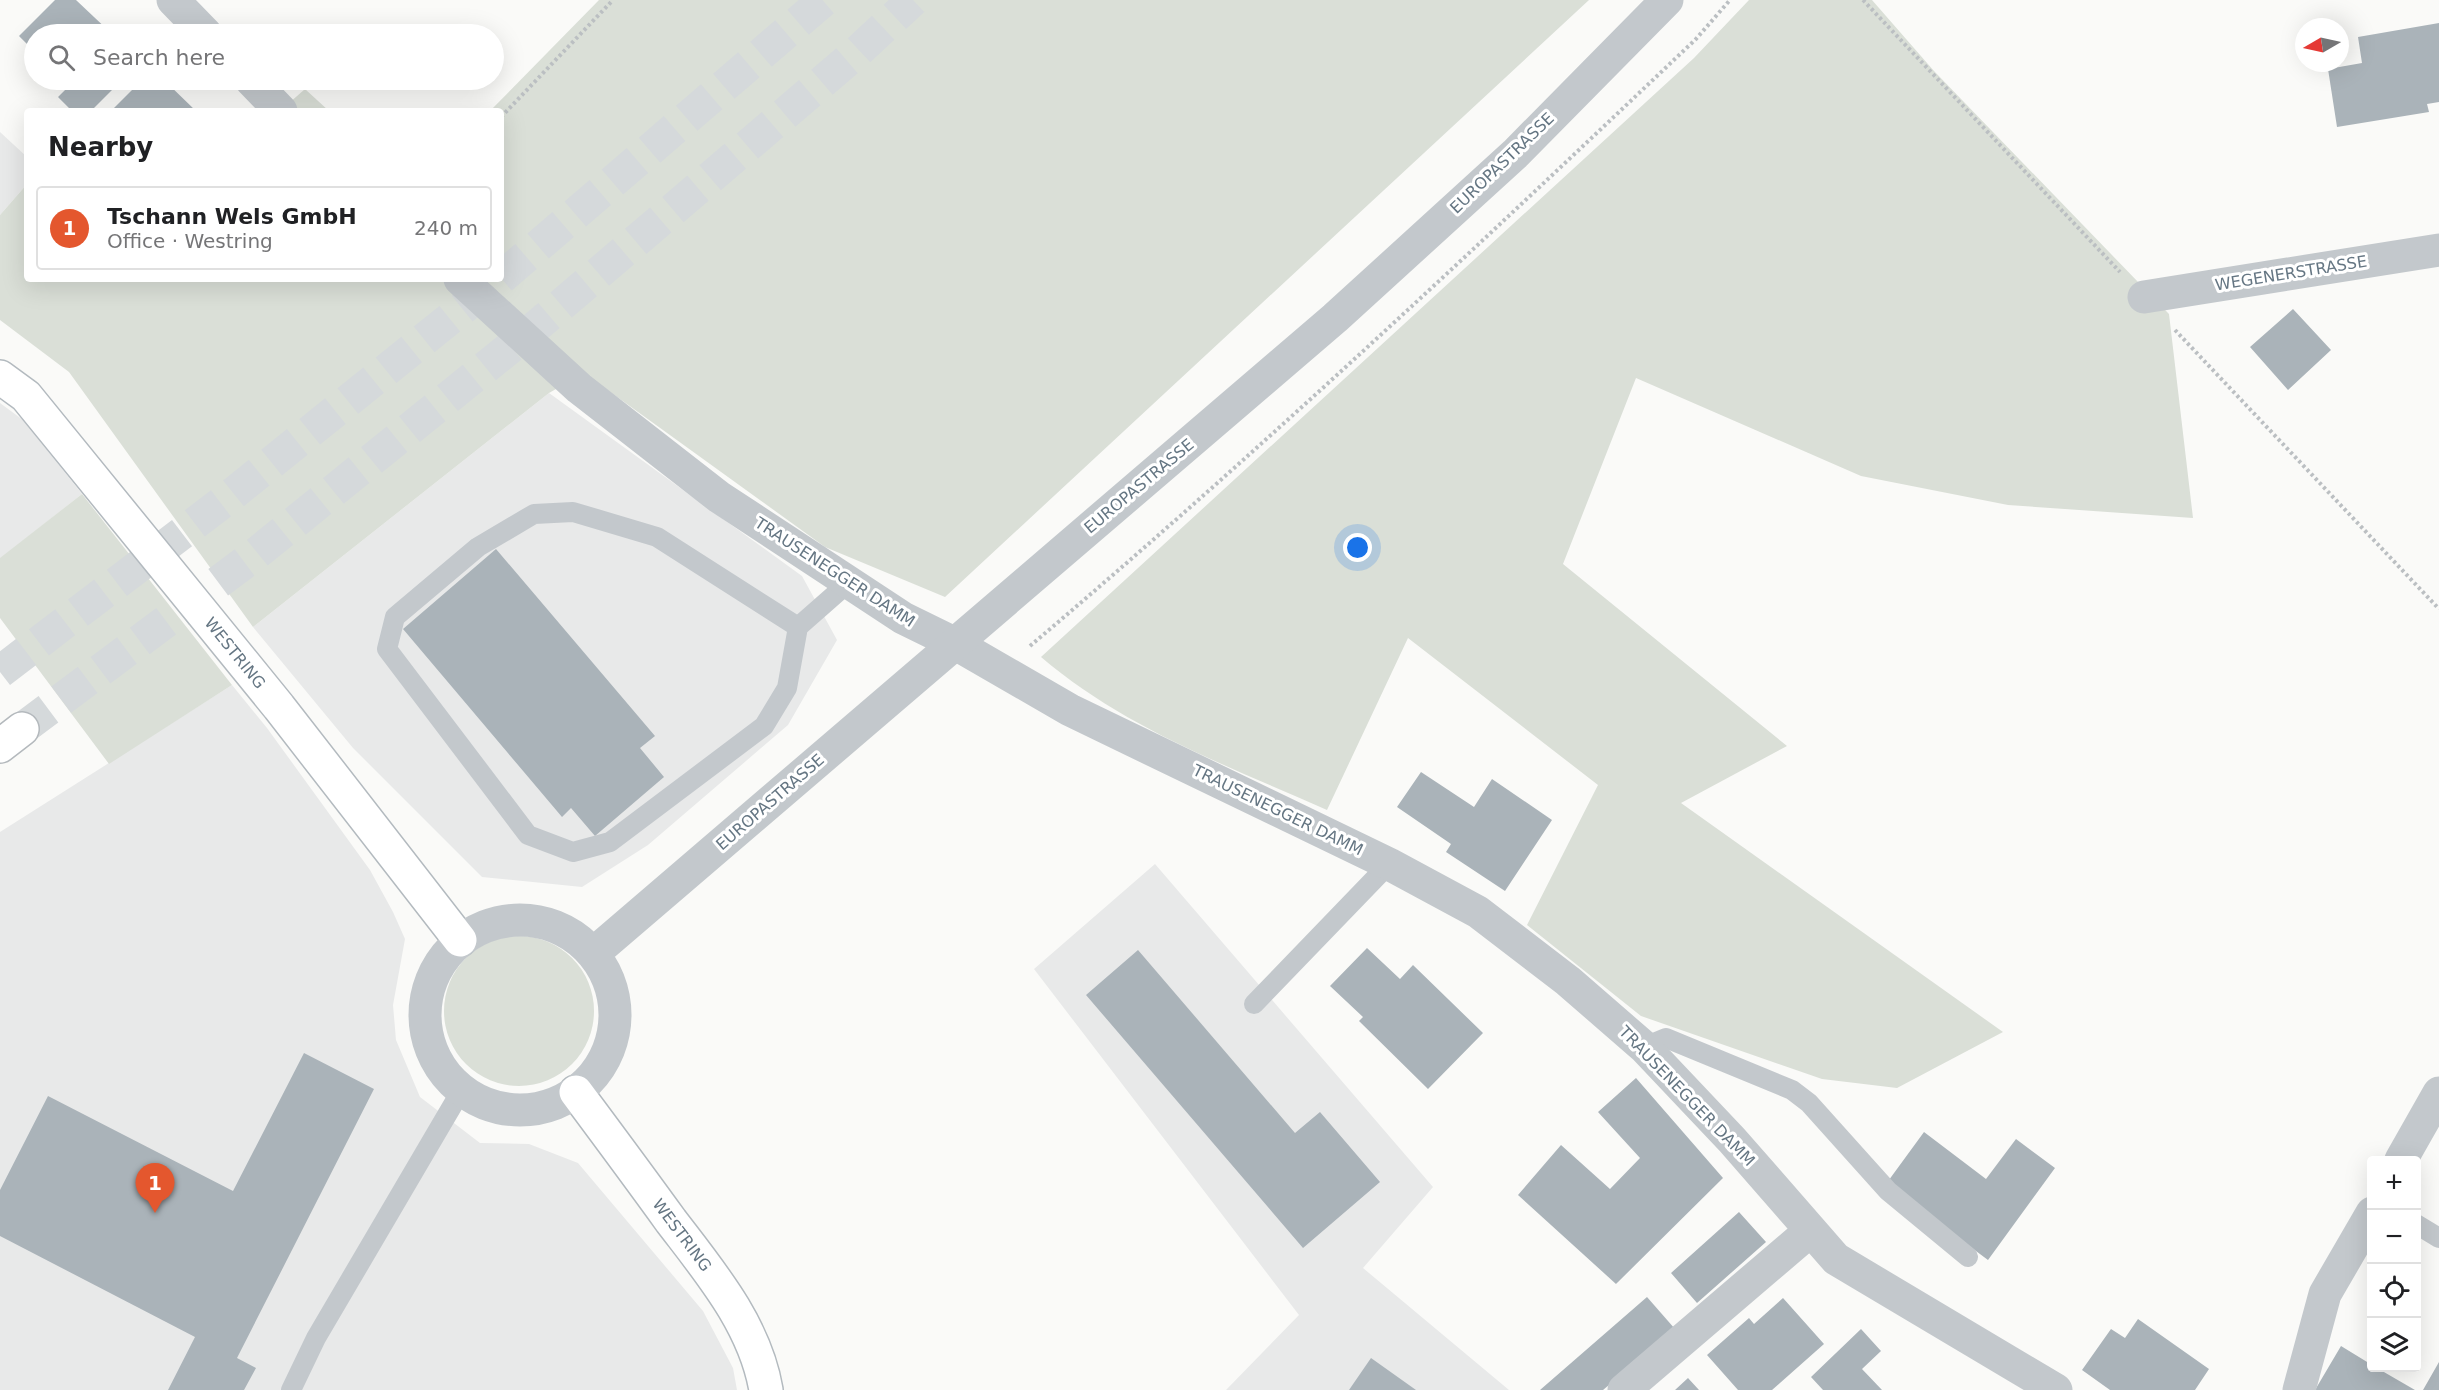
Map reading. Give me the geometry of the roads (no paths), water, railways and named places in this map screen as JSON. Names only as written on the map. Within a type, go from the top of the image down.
[{"type":"main road","name":"WESTRING","points":[[0,377],[26,396],[279,707],[460,940]]},
{"type":"main road","name":"WESTRING","points":[[576,1092],[714,1277],[744,1324],[763,1370],[766,1390]]},
{"type":"street","points":[[172,0],[196,24]]},
{"type":"street","name":"EUROPASTRASSE","points":[[594,953],[1335,318],[1515,154],[1667,0]]},
{"type":"street","points":[[260,90],[278,108]]},
{"type":"street","name":"WEGENERSTRASSE","points":[[2144,297],[2439,250]]},
{"type":"street","name":"TRAUSENEGGER DAMM","points":[[463,282],[579,388],[719,497],[903,618],[954,643],[1137,744],[1389,864],[1478,912],[1568,981],[1644,1047],[1732,1140],[1836,1259],[2056,1390]]},
{"type":"street","points":[[530,919],[565,930],[594,953],[612,988],[615,1027],[602,1064],[576,1092],[549,1106],[518,1111],[488,1106],[461,1091],[438,1065],[426,1033],[425,998],[437,966],[460,940],[493,922],[530,919]]},
{"type":"street","points":[[2404,1156],[2439,1093]]},
{"type":"street","points":[[2299,1390],[2325,1294],[2367,1222]]},
{"type":"street","points":[[1624,1390],[1810,1231]]},
{"type":"lane","points":[[798,627],[657,537],[573,512],[534,514],[478,547],[395,617],[387,649],[528,835],[573,852],[610,842],[764,726],[787,688],[798,627],[849,583]]},
{"type":"lane","points":[[1254,1004],[1389,864]]},
{"type":"lane","points":[[1644,1047],[1666,1038],[1792,1090],[1809,1103],[1888,1191],[1968,1257]]},
{"type":"lane","points":[[291,1390],[316,1338],[461,1091]]},
{"type":"lane","points":[[2421,1227],[2439,1238]]},
{"type":"tunnel","points":[[504,275],[824,0]]},
{"type":"tunnel","points":[[22,729],[252,557],[539,324],[855,54],[913,0]]},
{"type":"tunnel","points":[[0,672],[224,501],[495,282]]},
{"type":"place","name":"Tschann Wels GmbH","points":[[155,1213]]}]
